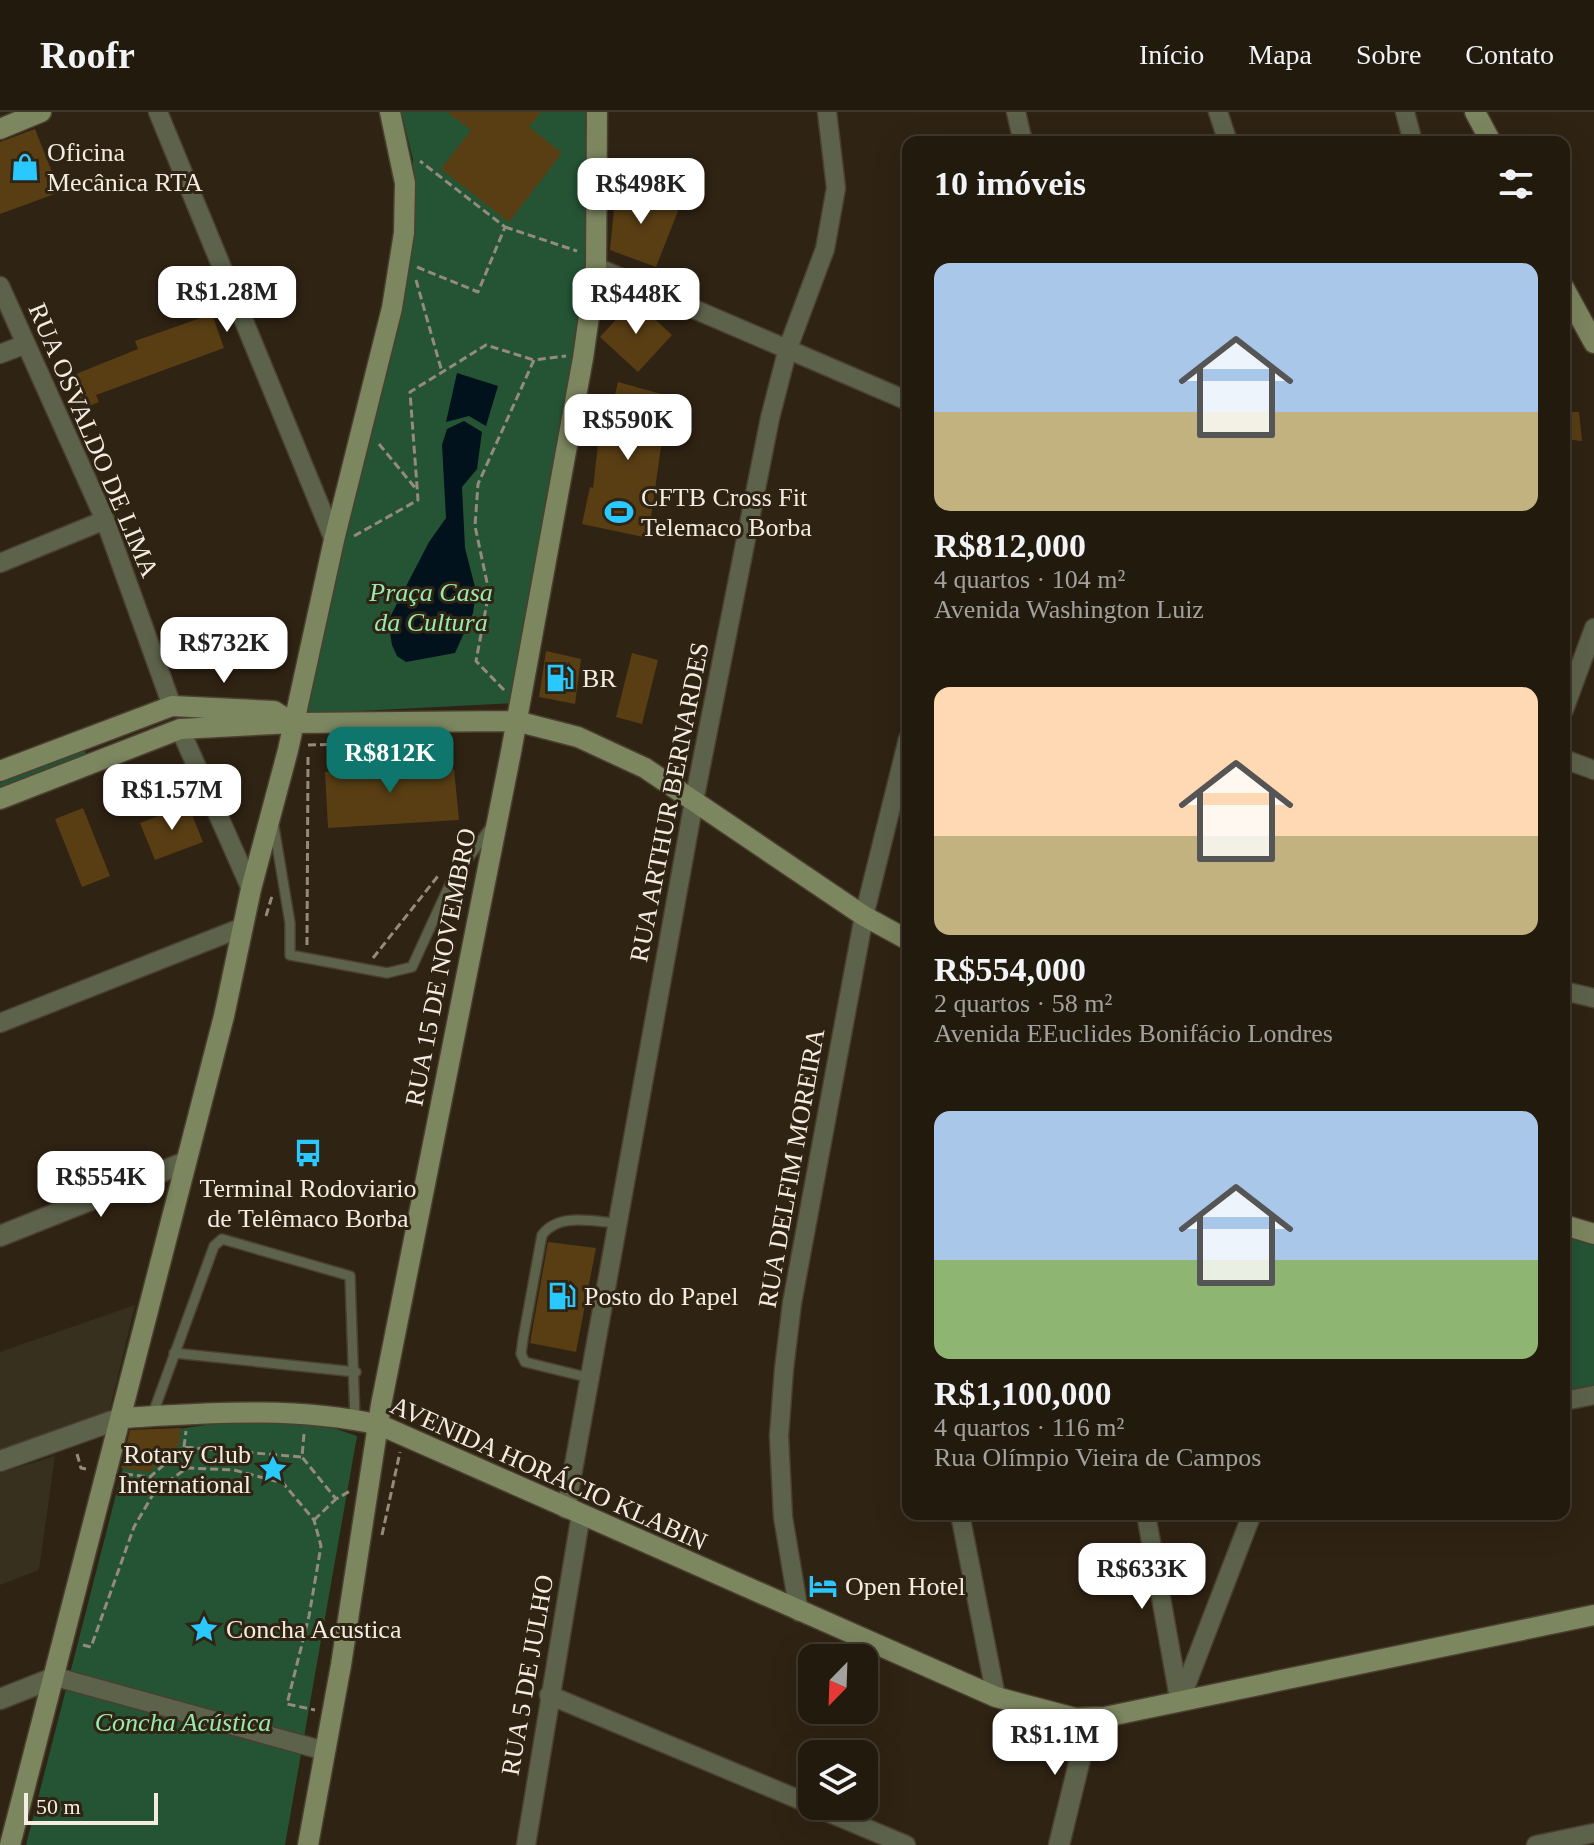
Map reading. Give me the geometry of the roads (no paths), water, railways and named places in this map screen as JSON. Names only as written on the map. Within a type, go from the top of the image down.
[{"type":"main road","points":[[0,129],[41,112]]},
{"type":"main road","points":[[10,1845],[111,1472],[118,1428],[340,540],[392,308],[404,233],[405,183],[390,112]]},
{"type":"main road","name":"RUA 15 DE NOVEMBRO","points":[[308,1845],[380,1415],[516,721],[583,358],[591,260],[597,112]]},
{"type":"main road","points":[[1475,112],[1488,136]]},
{"type":"main road","points":[[1570,299],[1594,343]]},
{"type":"main road","points":[[0,771],[172,706],[274,711],[293,723]]},
{"type":"main road","points":[[0,799],[180,729],[293,723],[516,721],[589,742],[645,768],[864,916],[902,937]]},
{"type":"main road","points":[[1570,1227],[1594,1236]]},
{"type":"main road","name":"AVENIDA HORÁCIO KLABIN","points":[[118,1428],[152,1416],[252,1412],[355,1419],[380,1415],[574,1512],[799,1612],[996,1697],[1057,1715],[1090,1718],[1594,1615]]},
{"type":"street","points":[[158,112],[340,540]]},
{"type":"street","name":"RUA ARTHUR BERNARDES","points":[[574,1512],[590,1378],[694,801],[767,433],[788,348],[825,249],[831,219],[836,188],[827,112]]},
{"type":"street","points":[[1016,112],[1022,136]]},
{"type":"street","points":[[1218,112],[1226,136]]},
{"type":"street","points":[[1405,112],[1411,136]]},
{"type":"street","points":[[591,260],[902,398]]},
{"type":"street","name":"RUA OSVALDO DE LIMA","points":[[0,286],[105,520],[172,706]]},
{"type":"street","points":[[0,354],[26,344]]},
{"type":"street","points":[[0,563],[105,520]]},
{"type":"street","points":[[1570,688],[1594,628]]},
{"type":"street","points":[[180,729],[251,889]]},
{"type":"street","points":[[1570,761],[1594,770]]},
{"type":"street","name":"RUA DELFIM MOREIRA","points":[[799,1612],[783,1517],[779,1436],[792,1303],[864,916],[902,763]]},
{"type":"street","points":[[0,1023],[243,927]]},
{"type":"street","points":[[1570,992],[1594,998]]},
{"type":"street","points":[[0,1236],[186,1162]]},
{"type":"street","points":[[1570,1400],[1594,1395]]},
{"type":"street","name":"AVENIDA HORÁCIO KLABIN","points":[[0,1461],[72,1435],[118,1428]]},
{"type":"street","name":"RUA 5 DE JULHO","points":[[526,1845],[574,1512]]},
{"type":"street","points":[[961,1520],[996,1697]]},
{"type":"street","points":[[1147,1520],[1180,1701]]},
{"type":"street","points":[[1180,1701],[1250,1520]]},
{"type":"street","points":[[0,1699],[56,1677],[325,1751]]},
{"type":"street","points":[[549,1695],[798,1800]]},
{"type":"street","points":[[1059,1845],[1090,1718]]},
{"type":"street","points":[[846,1820],[906,1845]]},
{"type":"street","points":[[1536,1845],[1594,1833]]},
{"type":"lane","points":[[271,812],[290,923],[290,955],[387,973],[412,967],[451,882],[496,820]]},
{"type":"lane","points":[[590,1378],[525,1362],[521,1354],[523,1339],[542,1235],[549,1225],[566,1220],[618,1223]]},
{"type":"lane","points":[[152,1416],[214,1246],[222,1239],[350,1276],[356,1372],[355,1419]]},
{"type":"lane","points":[[174,1353],[356,1372]]},
{"type":"water","points":[[457,373],[498,386],[486,426],[469,416],[446,422]]},
{"type":"water","points":[[464,421],[482,432],[477,469],[462,487],[465,548],[476,591],[473,613],[455,653],[406,662],[397,656],[392,645],[388,621],[429,542],[446,518],[442,445],[447,429]]},
{"type":"place","name":"Oficina Mecânica RTA","points":[[25,167]]},
{"type":"place","name":"CFTB Cross Fit Telemaco Borba","points":[[619,512]]},
{"type":"place","name":"BR","points":[[560,678]]},
{"type":"place","name":"Terminal Rodoviario de Telêmaco Borba","points":[[308,1153]]},
{"type":"place","name":"Posto do Papel","points":[[562,1296]]},
{"type":"place","name":"Rotary Club International","points":[[273,1469]]},
{"type":"place","name":"Open Hotel","points":[[823,1586]]},
{"type":"place","name":"Concha Acustica","points":[[204,1629]]},
{"type":"park label","name":"Praça Casa da Cultura","points":[[431,607]]},
{"type":"park label","name":"Concha Acústica","points":[[183,1722]]}]
